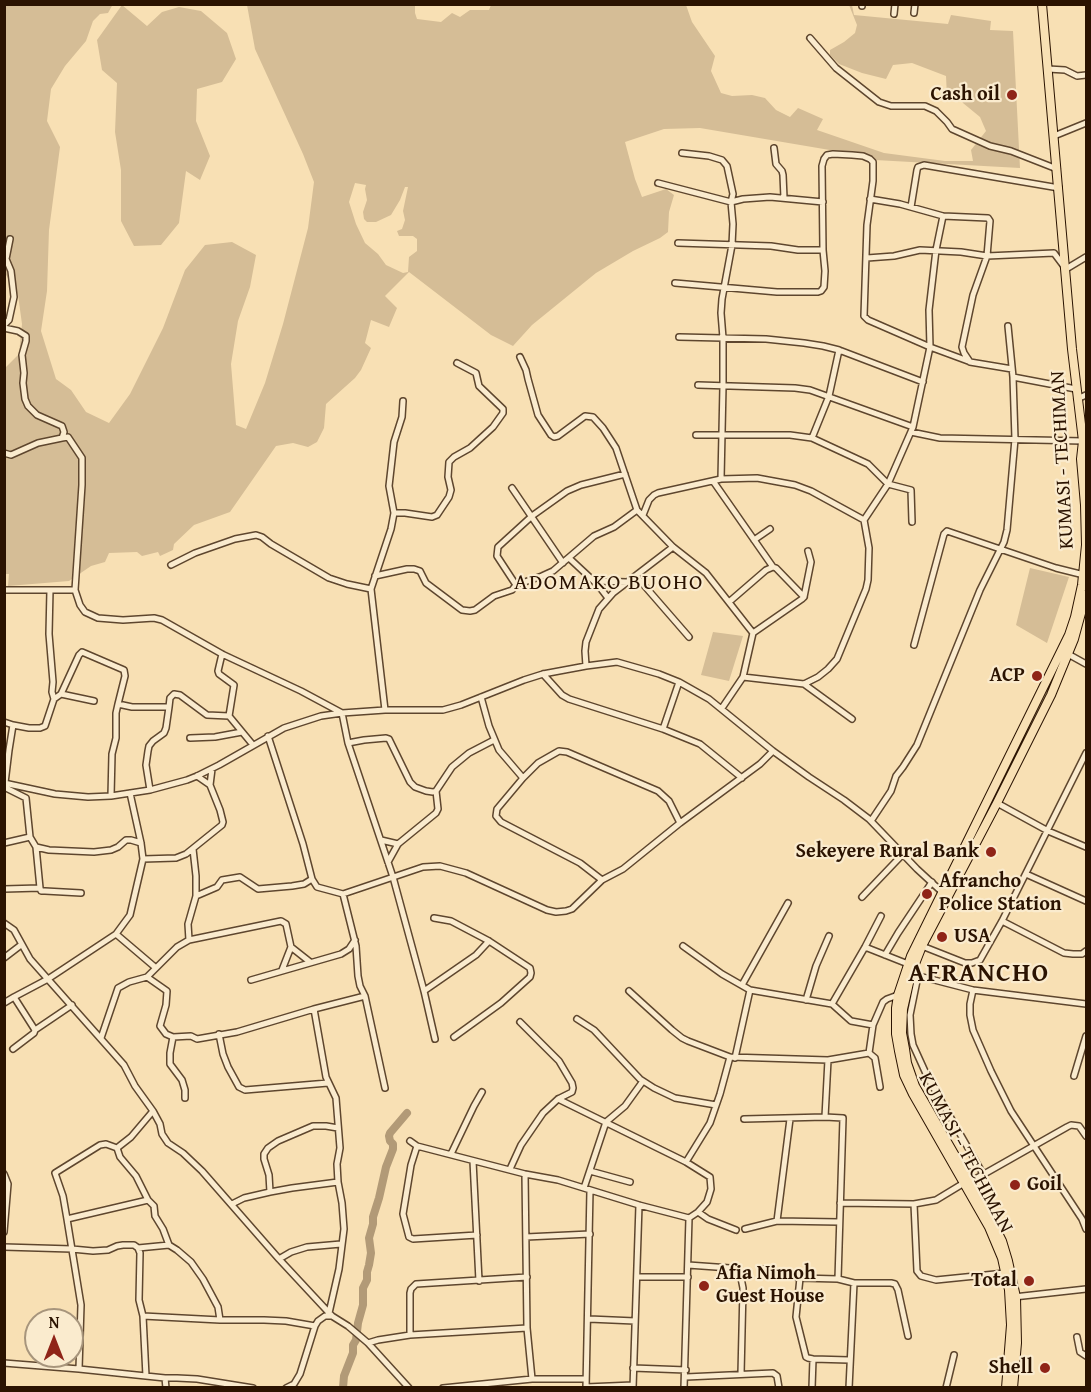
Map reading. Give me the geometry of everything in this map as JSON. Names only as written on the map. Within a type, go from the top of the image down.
[{"type":"highway","name":"KUMASI - TECHIMAN","points":[[1006,1388],[1013,1297],[1002,1258],[967,1183],[904,1075],[896,1034],[896,1008],[908,964],[1069,635],[1084,575],[1086,545],[1081,459],[1083,441],[1076,389],[1042,4]]},
{"type":"highway","points":[[1083,441],[1086,452]]},
{"type":"highway","points":[[1013,1388],[1017,1342],[1008,1261],[1002,1240],[967,1183],[915,1086],[907,1063],[902,1025],[905,997],[915,975],[922,946],[1051,694],[1077,631],[1086,595]]},
{"type":"highway","points":[[1024,727],[1033,732]]},
{"type":"street","points":[[894,4],[894,14]]},
{"type":"street","points":[[914,13],[915,4]]},
{"type":"street","points":[[810,38],[836,68],[879,102],[891,106],[925,106],[936,111],[952,129],[990,146],[1011,151],[1057,169]]},
{"type":"street","points":[[1048,69],[1065,70],[1077,76],[1086,75]]},
{"type":"street","points":[[1054,136],[1086,123]]},
{"type":"street","points":[[774,148],[776,164],[783,175],[784,198]]},
{"type":"street","points":[[682,153],[722,160],[727,166],[733,194],[731,202],[732,245],[721,313],[723,338],[721,479]]},
{"type":"street","points":[[675,283],[777,292],[821,291],[824,287],[825,271],[822,166],[824,159],[827,155],[833,154],[863,156],[873,162],[867,225],[864,316],[868,320],[930,347],[970,362],[1012,369]]},
{"type":"street","points":[[911,207],[917,170],[918,167],[924,165],[1059,188]]},
{"type":"street","points":[[658,183],[731,202],[758,197],[823,202]]},
{"type":"street","points":[[870,199],[900,204],[943,216],[988,218],[990,221],[987,256],[973,295],[962,347],[970,362]]},
{"type":"street","points":[[804,684],[818,677],[837,659],[866,589],[869,548],[864,520],[888,484],[912,430],[930,347],[929,310],[936,250],[943,216]]},
{"type":"street","points":[[10,239],[6,259],[11,271],[14,297],[9,320],[4,327],[26,336],[22,355],[25,399],[37,415],[62,426],[64,432],[62,438]]},
{"type":"street","points":[[678,243],[823,250]]},
{"type":"street","points":[[867,258],[894,256],[920,250],[987,256],[1054,253],[1066,269],[1086,256]]},
{"type":"street","points":[[871,821],[891,791],[896,776],[917,745],[980,590],[1001,550],[1007,530],[1015,439],[1013,377],[1008,326]]},
{"type":"street","points":[[679,337],[804,343],[839,350],[923,382]]},
{"type":"street","points":[[812,438],[829,396],[839,350]]},
{"type":"street","points":[[520,357],[526,370],[538,415],[551,435],[558,436],[585,416],[593,417],[616,448],[637,510],[673,547],[706,573],[753,633]]},
{"type":"street","points":[[394,513],[432,517],[437,515],[451,490],[448,477],[449,462],[454,456],[470,448],[493,427],[503,413],[503,409],[479,386],[476,373],[457,363]]},
{"type":"street","points":[[1013,377],[1076,389]]},
{"type":"street","points":[[698,386],[810,390],[912,430],[940,438],[1083,441]]},
{"type":"street","points":[[1077,399],[1086,395]]},
{"type":"street","points":[[386,710],[371,589],[394,513],[389,486],[394,441],[402,417],[403,401]]},
{"type":"street","points":[[696,435],[790,435],[812,438],[868,464],[888,484],[911,490],[912,522]]},
{"type":"street","points":[[4,453],[11,455],[38,443],[68,437],[82,458],[75,590],[85,612],[98,618],[162,620],[222,654],[342,713]]},
{"type":"street","points":[[516,585],[497,556],[498,547],[532,516],[560,496],[581,485],[625,474]]},
{"type":"street","points":[[643,515],[649,500],[654,495],[721,479],[757,478],[795,484],[864,520]]},
{"type":"street","points":[[713,481],[773,567],[804,597]]},
{"type":"street","points":[[512,488],[563,562]]},
{"type":"street","points":[[375,576],[406,569],[420,571],[426,583],[462,610],[475,610],[494,596],[512,590],[516,585],[553,571],[594,536],[637,510]]},
{"type":"street","points":[[754,540],[770,529]]},
{"type":"street","points":[[914,645],[944,534],[949,531],[1056,568],[1084,575]]},
{"type":"street","points":[[171,565],[195,553],[235,539],[256,535],[329,578],[371,589]]},
{"type":"street","points":[[586,666],[586,642],[599,609],[627,582],[673,547]]},
{"type":"street","points":[[722,708],[743,676],[753,633],[804,597],[811,562],[808,551]]},
{"type":"street","points":[[569,558],[594,581],[608,598]]},
{"type":"street","points":[[729,602],[766,570],[773,567]]},
{"type":"street","points":[[636,576],[689,637]]},
{"type":"street","points":[[594,581],[627,582]]},
{"type":"street","points":[[4,590],[75,590]]},
{"type":"street","points":[[4,722],[28,728],[45,726],[54,699],[49,634],[50,590]]},
{"type":"street","points":[[54,699],[61,694],[82,652],[124,670],[125,676],[116,712],[111,796]]},
{"type":"street","points":[[222,654],[219,674],[234,685],[229,717]]},
{"type":"street","points":[[1068,654],[1086,664]]},
{"type":"street","points":[[5,783],[55,794],[88,797],[150,790],[198,776],[284,728],[321,716],[386,710],[443,710],[543,674],[617,662],[651,671],[679,682],[722,708],[773,751],[871,821],[942,892]]},
{"type":"street","points":[[543,674],[562,695],[569,699],[663,729],[700,744],[742,778]]},
{"type":"street","points":[[743,676],[804,684],[852,719]]},
{"type":"street","points":[[663,729],[679,682]]},
{"type":"street","points":[[61,694],[94,701]]},
{"type":"street","points":[[150,790],[146,765],[149,746],[164,733],[170,698],[174,694],[180,695],[207,715],[229,717],[253,745]]},
{"type":"street","points":[[481,697],[499,750],[523,778]]},
{"type":"street","points":[[118,704],[132,707],[170,707]]},
{"type":"street","points":[[342,713],[348,742],[393,877],[435,1039]]},
{"type":"street","points":[[13,725],[5,783],[7,789],[26,798],[30,837],[36,847],[40,888]]},
{"type":"street","points":[[190,738],[215,737],[242,732]]},
{"type":"street","points":[[268,736],[312,879],[317,887]]},
{"type":"street","points":[[348,742],[389,739],[410,782],[415,787],[426,791],[436,791]]},
{"type":"street","points":[[388,862],[398,844],[436,813],[439,804],[436,791],[452,767],[469,753],[494,740]]},
{"type":"street","points":[[602,880],[580,863],[501,822],[496,816],[497,809],[538,763],[551,754],[559,751],[567,752],[658,791],[669,801],[680,823]]},
{"type":"street","points":[[196,896],[217,887],[222,880],[240,877],[258,889],[304,884],[343,894],[423,867],[440,866],[466,873],[547,910],[566,911],[572,909],[602,880],[623,869],[680,823],[742,778],[773,751]]},
{"type":"street","points":[[922,946],[965,963],[977,962],[982,957],[1086,753]]},
{"type":"street","points":[[143,859],[176,858],[186,854],[222,825],[220,810],[210,785],[212,769]]},
{"type":"street","points":[[198,776],[210,785]]},
{"type":"street","points":[[4,1003],[48,980],[116,934],[130,915],[143,859],[130,793]]},
{"type":"street","points":[[997,803],[1048,831],[1086,847]]},
{"type":"street","points":[[4,843],[30,837]]},
{"type":"street","points":[[36,847],[49,850],[94,852],[111,850],[126,840],[141,843]]},
{"type":"street","points":[[381,840],[398,844]]},
{"type":"street","points":[[189,940],[188,924],[196,896],[193,849]]},
{"type":"street","points":[[862,897],[903,854]]},
{"type":"street","points":[[1026,874],[1086,902]]},
{"type":"street","points":[[304,884],[312,879]]},
{"type":"street","points":[[885,955],[932,882]]},
{"type":"street","points":[[4,889],[40,888],[41,891],[81,893]]},
{"type":"street","points":[[343,894],[355,940],[360,986],[365,996],[385,1088]]},
{"type":"street","points":[[742,985],[788,903]]},
{"type":"street","points":[[832,1004],[881,916]]},
{"type":"street","points":[[434,918],[451,921],[489,941],[530,968],[531,973],[530,977],[501,1003],[454,1037]]},
{"type":"street","points":[[101,1038],[116,990],[129,982],[147,977],[177,947],[189,940],[281,921],[286,924],[291,947],[282,970]]},
{"type":"street","points":[[1002,921],[1064,953],[1082,954],[1086,951]]},
{"type":"street","points":[[4,923],[14,930],[30,959],[124,1065],[135,1086],[153,1111],[164,1139],[183,1153],[331,1314],[368,1343],[409,1388]]},
{"type":"street","points":[[116,934],[156,968]]},
{"type":"street","points":[[806,1000],[816,966],[829,936]]},
{"type":"street","points":[[251,980],[345,952],[355,940]]},
{"type":"street","points":[[424,991],[476,955],[489,941]]},
{"type":"street","points":[[4,958],[21,945]]},
{"type":"street","points":[[683,946],[722,974],[750,990],[832,1004],[850,1021],[873,1025]]},
{"type":"street","points":[[291,947],[310,962]]},
{"type":"street","points":[[865,947],[908,964]]},
{"type":"street","points":[[983,1174],[928,1078],[914,1045],[910,1015],[915,975],[973,990],[1086,1004]]},
{"type":"street","points":[[147,977],[167,993],[159,1026],[166,1034],[173,1037],[191,1036],[197,1039],[246,1030],[365,996]]},
{"type":"street","points":[[686,1162],[710,1123],[733,1057],[750,990]]},
{"type":"street","points":[[973,990],[970,1004],[973,1030],[991,1071],[1011,1111],[1084,1218],[1086,1229]]},
{"type":"street","points":[[629,991],[682,1038],[733,1057],[828,1060],[869,1053],[875,1058],[880,1087]]},
{"type":"street","points":[[4,992],[12,998],[35,1030]]},
{"type":"street","points":[[869,1053],[873,1025],[883,1002],[898,995]]},
{"type":"street","points":[[13,1049],[35,1030],[72,1005]]},
{"type":"street","points":[[314,1009],[324,1068],[328,1083],[336,1098],[340,1148],[337,1164],[344,1229],[331,1314]]},
{"type":"street","points":[[577,1020],[594,1030],[643,1081],[654,1088],[675,1098],[716,1105]]},
{"type":"street","points":[[510,1169],[521,1145],[543,1113],[558,1098],[572,1092],[572,1083],[559,1061],[520,1022]]},
{"type":"street","points":[[219,1034],[223,1054],[239,1087],[245,1089],[328,1083]]},
{"type":"street","points":[[1074,1076],[1086,1036]]},
{"type":"street","points":[[173,1037],[170,1064],[182,1080],[185,1098]]},
{"type":"street","points":[[825,1117],[828,1060]]},
{"type":"street","points":[[639,1205],[633,1386],[586,1387],[590,1234],[587,1189],[590,1171],[606,1122],[625,1106],[643,1081]]},
{"type":"street","points":[[451,1154],[482,1092]]},
{"type":"street","points":[[410,1141],[417,1146],[525,1174],[558,1180],[689,1218],[707,1202],[711,1190],[711,1177],[686,1162],[558,1098]]},
{"type":"street","points":[[117,1148],[131,1137],[153,1111]]},
{"type":"street","points":[[744,1119],[825,1117],[843,1119],[838,1279]]},
{"type":"street","points":[[777,1221],[790,1119]]},
{"type":"street","points":[[840,1203],[914,1204],[936,1200],[1071,1125],[1078,1126],[1086,1136]]},
{"type":"street","points":[[270,1192],[269,1175],[264,1160],[264,1154],[268,1148],[278,1141],[314,1126],[338,1128]]},
{"type":"street","points":[[79,1369],[81,1305],[63,1196],[55,1173],[100,1145],[106,1144],[117,1148]]},
{"type":"street","points":[[417,1146],[411,1165],[403,1214],[409,1237],[413,1239],[477,1235]]},
{"type":"street","points":[[117,1148],[120,1157],[136,1176],[148,1200],[154,1206],[169,1245],[191,1262],[203,1279],[218,1307],[220,1320]]},
{"type":"street","points":[[473,1161],[479,1281]]},
{"type":"street","points":[[590,1171],[630,1182]]},
{"type":"street","points":[[4,1174],[8,1184],[4,1232]]},
{"type":"street","points":[[525,1174],[527,1328],[532,1379]]},
{"type":"street","points":[[232,1204],[244,1198],[270,1192],[338,1182]]},
{"type":"street","points":[[67,1219],[148,1200]]},
{"type":"street","points":[[914,1204],[916,1271],[921,1276],[936,1280],[1005,1273]]},
{"type":"street","points":[[698,1212],[708,1219],[736,1230]]},
{"type":"street","points":[[684,1388],[689,1218]]},
{"type":"street","points":[[744,1229],[777,1221],[839,1222]]},
{"type":"street","points":[[526,1237],[590,1234]]},
{"type":"street","points":[[279,1259],[307,1247],[341,1244]]},
{"type":"street","points":[[4,1247],[93,1251],[108,1250],[123,1245],[134,1245],[138,1248],[169,1245]]},
{"type":"street","points":[[138,1248],[140,1253],[139,1300],[143,1316],[146,1376]]},
{"type":"street","points":[[688,1265],[730,1268],[741,1278],[743,1288],[741,1374]]},
{"type":"street","points":[[762,1269],[800,1278],[838,1279],[854,1282],[886,1281],[895,1284],[908,1336]]},
{"type":"street","points":[[410,1335],[410,1293],[411,1288],[416,1284],[527,1277]]},
{"type":"street","points":[[637,1277],[688,1277]]},
{"type":"street","points":[[800,1278],[796,1317],[806,1357],[849,1360]]},
{"type":"street","points":[[849,1388],[854,1282]]},
{"type":"street","points":[[1013,1297],[1086,1289]]},
{"type":"street","points":[[286,1388],[294,1384],[300,1374],[318,1321],[331,1314]]},
{"type":"street","points":[[143,1316],[264,1320],[315,1326]]},
{"type":"street","points":[[589,1319],[635,1321]]},
{"type":"street","points":[[368,1343],[410,1335],[527,1328]]},
{"type":"street","points":[[1077,1337],[1080,1352],[1086,1356]]},
{"type":"street","points":[[946,1388],[954,1355]]},
{"type":"street","points":[[812,1388],[813,1359]]},
{"type":"street","points":[[4,1363],[197,1379],[253,1388]]},
{"type":"street","points":[[633,1368],[686,1370]]},
{"type":"street","points":[[686,1377],[773,1373],[777,1376],[779,1388]]},
{"type":"street","points":[[165,1378],[166,1388]]},
{"type":"street","points":[[443,1388],[532,1379],[586,1379]]},
{"type":"shaded area","points":[[113,4],[108,13],[100,14],[93,21],[86,41],[65,66],[51,89],[47,121],[60,147],[49,230],[47,291],[41,331],[56,379],[71,390],[86,412],[109,423],[130,394],[163,328],[185,270],[205,245],[232,242],[256,255],[250,287],[238,321],[231,364],[236,425],[246,429],[265,383],[308,228],[314,182],[255,49],[247,5],[415,5],[417,19],[441,22],[452,13],[460,17],[470,10],[489,10],[491,5],[686,5],[692,22],[715,56],[711,71],[721,93],[765,98],[776,110],[790,117],[798,108],[823,119],[817,130],[884,153],[945,161],[973,161],[971,150],[986,131],[980,117],[963,103],[958,95],[947,97],[946,76],[912,63],[893,65],[886,79],[839,64],[830,55],[830,50],[855,33],[857,25],[849,5],[852,5],[854,15],[948,24],[951,15],[991,21],[990,30],[1013,31],[1020,168],[875,160],[871,157],[700,128],[664,129],[625,142],[642,197],[666,189],[674,195],[669,212],[668,232],[596,273],[532,325],[513,346],[491,335],[409,272],[385,296],[397,308],[389,327],[371,320],[365,343],[371,348],[355,378],[326,404],[324,428],[317,442],[308,447],[293,443],[276,446],[230,512],[194,525],[174,544],[173,550],[160,556],[158,552],[142,556],[137,552],[109,553],[105,562],[91,566],[69,581],[8,586],[9,574],[4,574],[5,368],[19,354],[22,324],[18,295],[5,273],[5,5]],"holes":[[[355,183],[366,185],[367,200],[363,212],[367,222],[376,222],[391,215],[405,187],[408,187],[403,211],[405,220],[402,229],[397,231],[399,236],[413,236],[417,239],[417,251],[409,257],[408,272],[403,273],[386,265],[378,254],[365,243],[349,202]]]},
{"type":"shaded area","points":[[122,5],[147,26],[162,12],[179,7],[201,11],[227,33],[236,59],[222,82],[197,89],[196,121],[210,156],[200,180],[186,171],[179,223],[161,245],[134,246],[121,221],[121,170],[115,132],[117,83],[102,70],[97,40]]},
{"type":"shaded area","points":[[1030,568],[1069,577],[1047,643],[1016,625]]},
{"type":"shaded area","points":[[713,632],[743,636],[729,681],[701,675]]},
{"type":"waterway","points":[[343,1388],[344,1376],[353,1353],[363,1305],[363,1288],[367,1280],[371,1253],[369,1238],[373,1217],[393,1149],[389,1136],[407,1113]]},
{"type":"place","name":"Cash oil","points":[[1012,95]]},
{"type":"place","name":"ACP","points":[[1037,676]]},
{"type":"place","name":"Sekeyere Rural Bank","points":[[991,852]]},
{"type":"place","name":"Afrancho Police Station","points":[[927,894]]},
{"type":"place","name":"USA","points":[[942,937]]},
{"type":"place","name":"Goil","points":[[1015,1185]]},
{"type":"place","name":"Total","points":[[1029,1281]]},
{"type":"place","name":"Afia Nimoh Guest House","points":[[704,1286]]},
{"type":"place","name":"Shell","points":[[1045,1368]]},
{"type":"district","name":"ADOMAKO BUOHO","points":[[609,583]]},
{"type":"district","name":"AFRANCHO","points":[[979,974]]}]
